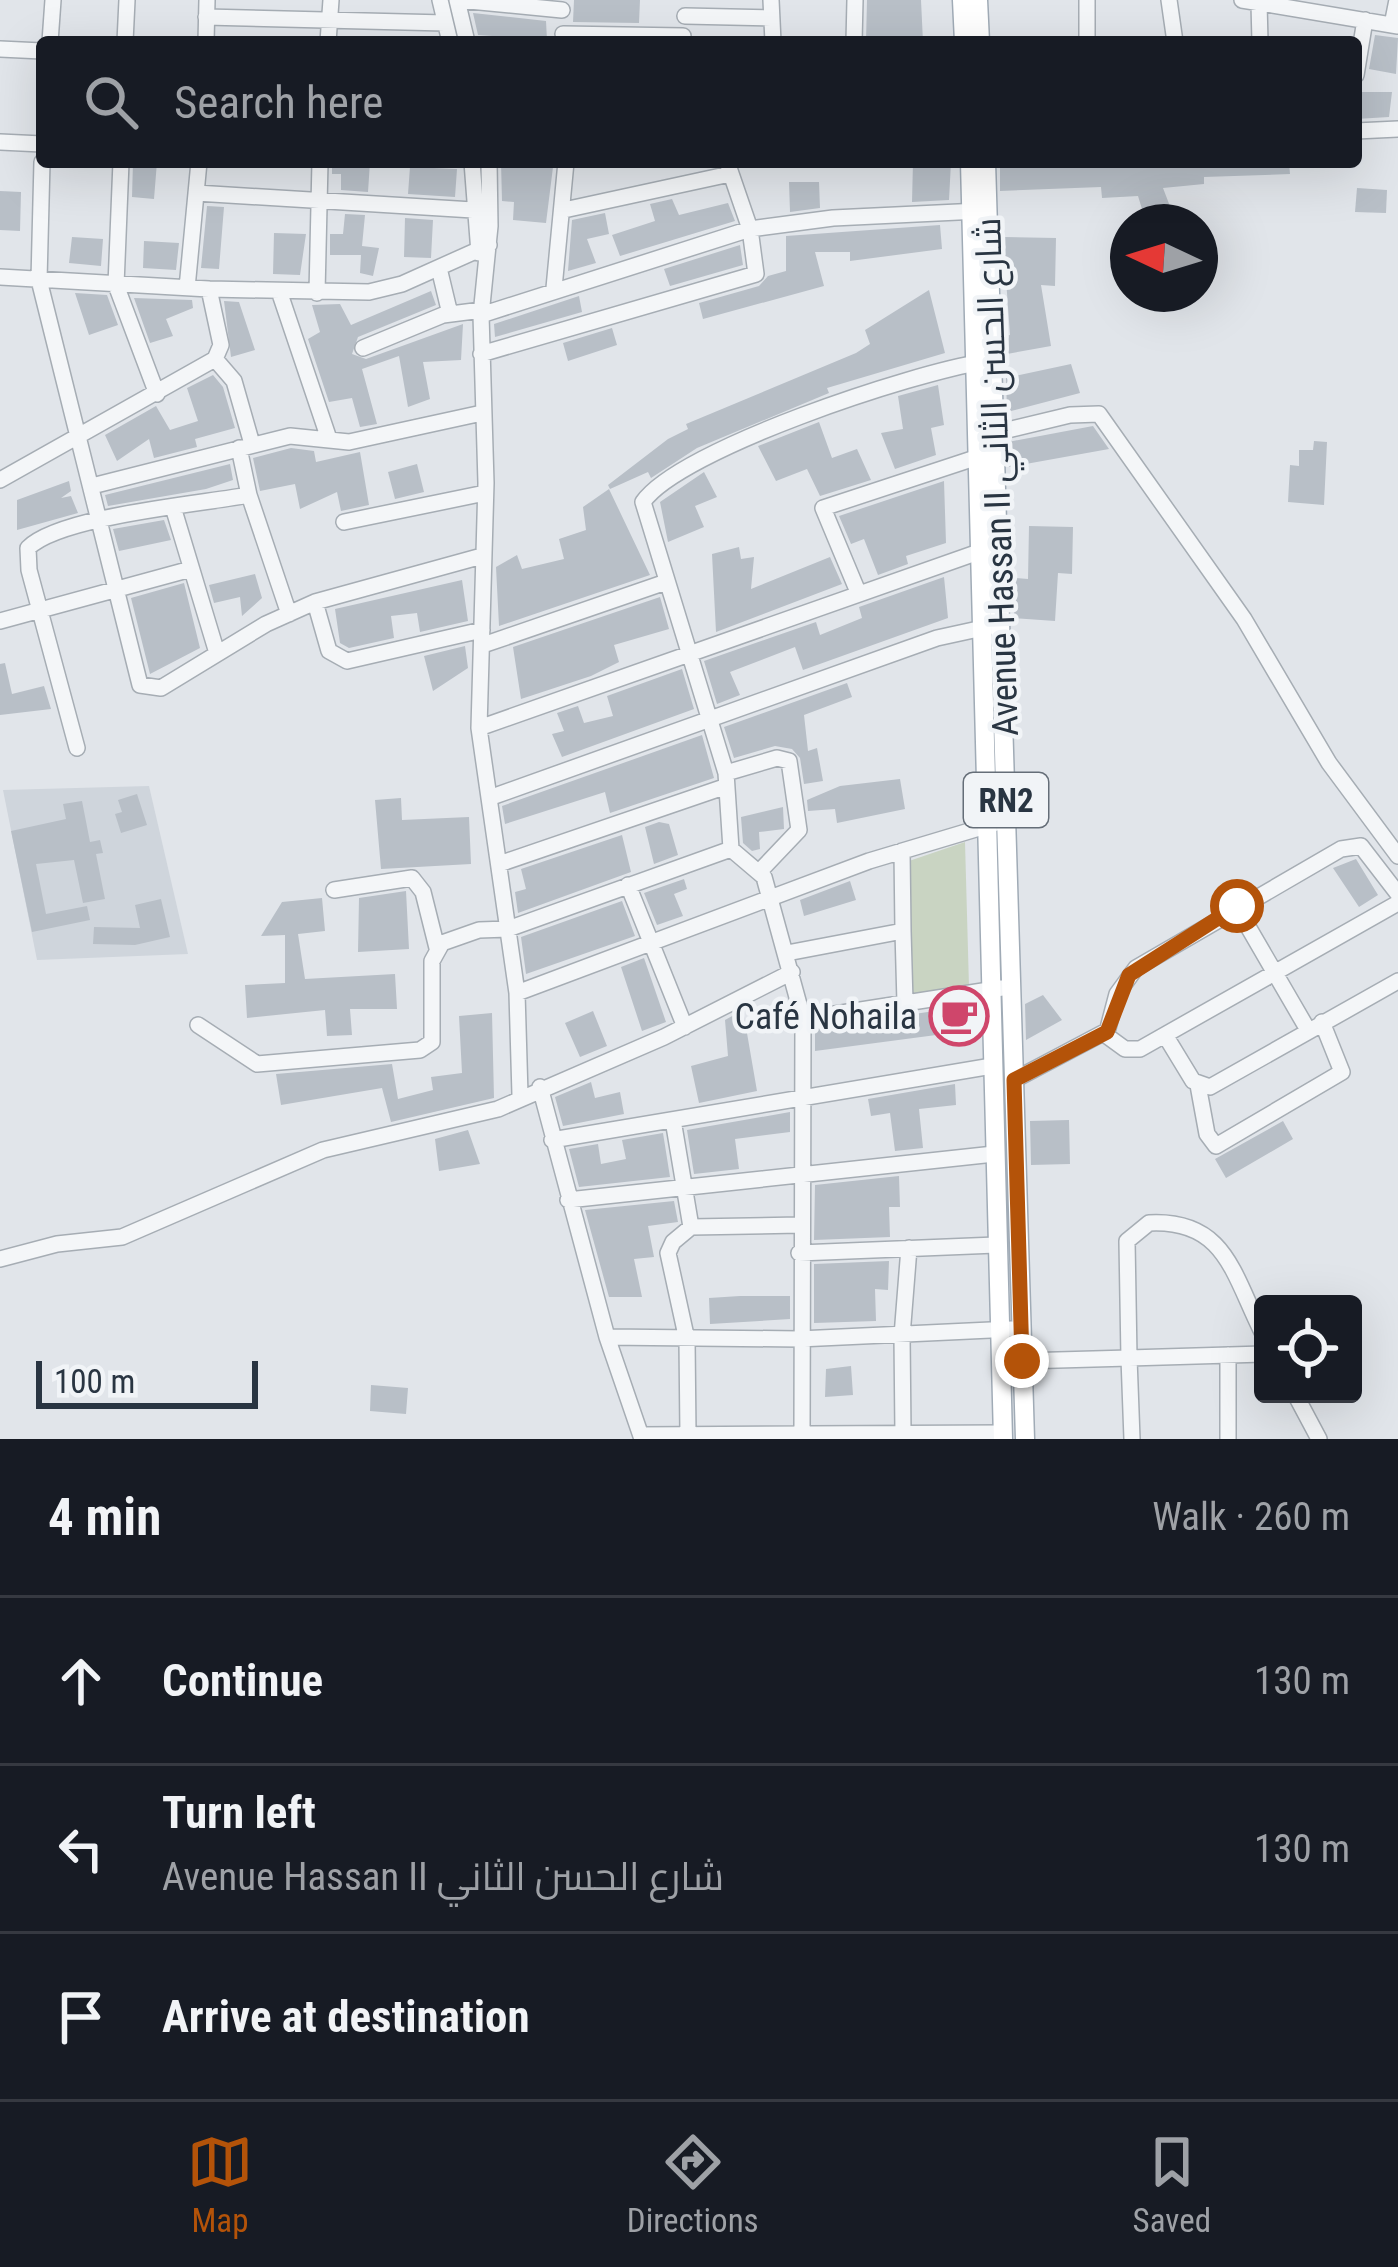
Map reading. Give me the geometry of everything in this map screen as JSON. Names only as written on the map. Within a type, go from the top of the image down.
[{"type":"main road","points":[[962,0],[964,36]]},
{"type":"main road","points":[[978,0],[980,36]]},
{"type":"main road","name":"Avenue Hassan II شارع الحسن الثاني","points":[[971,168],[980,211]]},
{"type":"main road","name":"Avenue Hassan II شارع الحسن الثاني","points":[[985,168],[980,211],[981,456],[991,548]]},
{"type":"main road","name":"Avenue Hassan II شارع الحسن الثاني","points":[[983,362],[995,433],[984,824],[1003,1436]]},
{"type":"main road","name":"Avenue Hassan II شارع الحسن الثاني","points":[[992,626],[1006,820],[1025,1439]]},
{"type":"street","points":[[50,36],[52,0]]},
{"type":"street","points":[[124,36],[127,0]]},
{"type":"street","points":[[328,36],[332,0]]},
{"type":"street","points":[[440,0],[448,36]]},
{"type":"street","points":[[466,36],[458,0],[563,5],[563,36]]},
{"type":"street","points":[[854,36],[855,0]]},
{"type":"street","points":[[1087,0],[1087,36]]},
{"type":"street","points":[[1169,0],[1173,36]]},
{"type":"street","points":[[1259,36],[1251,2],[1395,25],[1397,0]]},
{"type":"street","points":[[207,8],[329,23],[445,23]]},
{"type":"street","points":[[685,8],[771,9]]},
{"type":"street","points":[[1362,38],[1365,20]]},
{"type":"street","points":[[0,49],[36,51]]},
{"type":"street","points":[[1362,131],[1398,129]]},
{"type":"street","points":[[0,142],[36,144]]},
{"type":"street","points":[[42,168],[39,280],[134,669],[146,689],[161,688],[315,602],[482,556]]},
{"type":"street","points":[[121,168],[116,285],[157,394]]},
{"type":"street","points":[[187,288],[198,168]]},
{"type":"street","points":[[317,292],[320,168]]},
{"type":"street","points":[[472,168],[473,210],[483,246]]},
{"type":"street","points":[[489,168],[481,313],[485,494],[478,728],[517,993],[520,1095]]},
{"type":"street","points":[[554,288],[566,168]]},
{"type":"street","points":[[481,354],[756,274],[750,229],[728,168],[564,210]]},
{"type":"street","points":[[196,193],[473,210]]},
{"type":"street","points":[[363,348],[450,314],[481,313],[750,229],[832,218],[980,211]]},
{"type":"street","points":[[0,277],[279,291],[389,288],[483,246]]},
{"type":"street","points":[[439,268],[450,314]]},
{"type":"street","points":[[1,476],[215,359],[221,345],[209,289]]},
{"type":"street","points":[[279,291],[328,439]]},
{"type":"street","points":[[215,359],[234,381],[249,495],[289,614]]},
{"type":"street","points":[[809,1437],[799,1339],[805,1173],[803,1019],[788,953],[760,871],[731,849],[725,780],[710,720],[642,511],[647,496],[668,478],[796,417],[983,362]]},
{"type":"street","points":[[92,486],[290,436],[349,442],[482,412]]},
{"type":"street","points":[[995,433],[1070,415],[1099,414],[1244,619],[1330,764],[1398,856]]},
{"type":"street","points":[[858,592],[823,508],[981,456]]},
{"type":"street","points":[[344,522],[485,494]]},
{"type":"street","points":[[77,748],[39,611],[28,548],[51,535],[100,522],[249,495]]},
{"type":"street","points":[[173,507],[217,653]]},
{"type":"street","points":[[478,728],[991,548]]},
{"type":"street","points":[[0,621],[191,569]]},
{"type":"street","points":[[315,602],[329,651],[347,661],[482,638],[666,582]]},
{"type":"street","points":[[489,799],[949,633],[992,626]]},
{"type":"street","points":[[499,864],[778,758],[789,761],[799,830],[760,871]]},
{"type":"street","points":[[517,993],[902,851],[1006,820]]},
{"type":"street","points":[[1014,1080],[1107,1032],[1129,975],[1237,906],[1351,846],[1361,846],[1398,898],[1165,1035],[1132,1050],[1107,1032]]},
{"type":"street","points":[[437,948],[479,930],[508,929],[731,849]]},
{"type":"street","points":[[902,851],[905,1003]]},
{"type":"street","points":[[198,1025],[256,1064],[420,1050],[432,1042],[432,961],[437,948],[422,892],[412,878],[334,890]]},
{"type":"street","points":[[628,886],[685,1027]]},
{"type":"street","points":[[1165,1035],[1198,1085],[1207,1134],[1216,1146],[1342,1072],[1342,1059],[1276,972],[1237,906]]},
{"type":"street","points":[[788,953],[903,931]]},
{"type":"street","points":[[0,1258],[57,1244],[122,1237],[323,1150],[498,1108],[685,1027],[792,972]]},
{"type":"street","points":[[1198,1085],[1224,1081],[1398,981]]},
{"type":"street","points":[[803,1019],[1011,986]]},
{"type":"street","points":[[552,1140],[992,1066]]},
{"type":"street","points":[[540,1087],[607,1337],[642,1437],[1003,1436]]},
{"type":"street","points":[[673,1120],[691,1227]]},
{"type":"street","points":[[568,1200],[994,1154]]},
{"type":"street","points":[[1132,1439],[1127,1241],[1149,1223],[1188,1224],[1209,1234],[1254,1317]]},
{"type":"street","points":[[688,1436],[687,1340],[668,1253],[673,1242],[691,1227],[800,1225]]},
{"type":"street","points":[[799,1253],[996,1245]]},
{"type":"street","points":[[903,1434],[902,1336],[909,1248]]},
{"type":"street","points":[[607,1337],[799,1339],[1021,1328]]},
{"type":"street","points":[[1022,1361],[1254,1354]]},
{"type":"street","points":[[1228,1355],[1228,1439]]},
{"type":"street","points":[[1300,1403],[1319,1439]]},
{"type":"shaded area","points":[[149,786],[188,954],[37,960],[3,790]]},
{"type":"green space","points":[[965,842],[969,987],[910,997],[909,861]]},
{"type":"building","points":[[574,0],[640,0],[639,23],[573,22]]},
{"type":"building","points":[[867,0],[921,0],[923,36],[866,36]]},
{"type":"building","points":[[473,13],[546,21],[547,36],[478,35]]},
{"type":"building","points":[[1375,35],[1398,38],[1396,74],[1369,69]]},
{"type":"building","points":[[1362,92],[1392,92],[1389,117],[1362,119]]},
{"type":"building","points":[[133,168],[157,168],[154,199],[132,197]]},
{"type":"building","points":[[332,168],[370,168],[368,192],[341,190],[341,174],[332,174]]},
{"type":"building","points":[[410,168],[457,169],[455,197],[408,194]]},
{"type":"building","points":[[501,168],[553,168],[546,223],[513,220],[514,202],[502,201]]},
{"type":"building","points":[[913,168],[951,168],[949,200],[912,202]]},
{"type":"building","points":[[1000,168],[1290,168],[1290,174],[1204,177],[1204,184],[1163,188],[1169,204],[1140,204],[1138,196],[1102,198],[1101,187],[1000,191]]},
{"type":"building","points":[[789,182],[819,182],[820,208],[790,212]]},
{"type":"building","points":[[1357,188],[1387,190],[1386,213],[1355,212]]},
{"type":"building","points":[[0,191],[21,192],[20,231],[0,230]]},
{"type":"building","points":[[672,199],[679,215],[728,203],[735,221],[620,256],[612,235],[655,221],[650,204]]},
{"type":"building","points":[[207,206],[224,207],[219,269],[201,268]]},
{"type":"building","points":[[605,213],[609,234],[587,239],[596,263],[568,271],[572,220]]},
{"type":"building","points":[[345,214],[365,215],[362,246],[379,248],[373,276],[360,273],[361,255],[330,255],[330,234],[343,234]]},
{"type":"building","points":[[405,218],[433,220],[431,258],[404,257]]},
{"type":"building","points":[[940,225],[942,249],[850,261],[850,252],[815,252],[824,286],[703,319],[699,303],[759,286],[768,276],[786,271],[786,236]]},
{"type":"building","points":[[274,233],[306,234],[300,275],[273,274]]},
{"type":"building","points":[[72,237],[103,239],[101,266],[69,263]]},
{"type":"building","points":[[1003,237],[1056,238],[1055,286],[1041,285],[1051,346],[1007,354],[1005,336],[1010,335]]},
{"type":"building","points":[[144,241],[179,243],[176,270],[143,268]]},
{"type":"building","points":[[740,245],[743,265],[670,286],[664,269]]},
{"type":"building","points":[[929,290],[945,353],[827,388],[829,393],[697,448],[651,478],[648,472],[610,489],[608,485],[688,429],[686,424],[856,353],[870,344],[865,330]]},
{"type":"building","points":[[431,291],[436,305],[358,337],[352,354],[366,359],[463,324],[461,360],[423,362],[430,399],[408,407],[399,356],[362,369],[377,424],[360,427],[352,398],[329,402],[308,339],[320,332],[312,305],[340,304],[351,325]]},
{"type":"building","points":[[75,293],[107,295],[118,325],[89,335]]},
{"type":"building","points":[[579,296],[582,312],[495,337],[494,324]]},
{"type":"building","points":[[134,298],[192,300],[193,308],[166,319],[173,336],[150,343]]},
{"type":"building","points":[[224,301],[239,302],[255,350],[231,357]]},
{"type":"building","points":[[612,328],[617,345],[568,361],[563,343]]},
{"type":"building","points":[[1071,364],[1080,393],[1007,412],[1006,378]]},
{"type":"building","points":[[213,375],[223,387],[235,428],[195,439],[197,447],[154,458],[149,439],[117,461],[105,435],[156,406],[170,430],[198,421],[187,388]]},
{"type":"building","points":[[938,385],[944,425],[931,428],[936,455],[895,469],[881,433],[903,429],[898,396]]},
{"type":"building","points":[[819,422],[832,458],[857,449],[871,480],[820,496],[807,469],[776,481],[758,446]]},
{"type":"building","points":[[1093,426],[1109,449],[1009,467],[1008,442]]},
{"type":"building","points":[[1314,441],[1327,442],[1324,505],[1288,502],[1290,465],[1299,466],[1299,450],[1313,450]]},
{"type":"building","points":[[291,448],[314,451],[316,462],[360,452],[369,505],[341,511],[337,492],[300,509],[295,484],[260,491],[253,458]]},
{"type":"building","points":[[230,464],[233,480],[108,506],[105,495]]},
{"type":"building","points":[[417,464],[424,492],[395,499],[388,472]]},
{"type":"building","points":[[704,472],[717,497],[695,506],[704,527],[668,542],[660,502]]},
{"type":"building","points":[[69,481],[71,491],[61,498],[71,496],[78,513],[17,530],[17,500]]},
{"type":"building","points":[[944,481],[946,543],[906,556],[908,564],[878,575],[864,539],[851,544],[839,516]]},
{"type":"building","points":[[609,489],[650,575],[499,626],[496,567],[517,555],[522,569],[564,559],[559,539],[586,530],[583,507]]},
{"type":"building","points":[[164,520],[171,540],[119,551],[113,529]]},
{"type":"building","points":[[1029,526],[1073,527],[1072,574],[1058,573],[1055,621],[1014,618],[1016,578],[1028,579]]},
{"type":"building","points":[[739,547],[741,559],[754,557],[751,589],[830,557],[842,584],[716,632],[712,554]]},
{"type":"building","points":[[255,574],[262,598],[242,616],[240,597],[214,603],[209,585]]},
{"type":"building","points":[[944,577],[948,618],[803,670],[795,647],[730,672],[740,695],[717,704],[704,661],[816,622],[820,635],[862,618],[859,607]]},
{"type":"building","points":[[462,580],[468,621],[420,632],[417,613],[391,616],[394,638],[349,648],[340,643],[335,609]]},
{"type":"building","points":[[184,583],[200,648],[150,674],[131,598]]},
{"type":"building","points":[[660,597],[669,629],[614,645],[619,662],[591,676],[521,699],[513,647]]},
{"type":"building","points":[[465,646],[468,668],[433,691],[424,656]]},
{"type":"building","points":[[5,663],[12,694],[44,686],[51,709],[0,715],[0,664]]},
{"type":"building","points":[[682,669],[694,709],[562,757],[552,734],[564,731],[557,713],[578,706],[584,723],[613,716],[607,696]]},
{"type":"building","points":[[847,683],[852,697],[804,715],[808,751],[817,748],[823,781],[804,784],[800,758],[792,749],[775,746],[734,758],[724,727]]},
{"type":"building","points":[[702,735],[714,778],[610,813],[605,792],[505,824],[502,806]]},
{"type":"building","points":[[900,779],[905,809],[837,823],[835,809],[808,811],[807,800],[840,786]]},
{"type":"building","points":[[137,794],[147,825],[121,833],[115,814],[122,812],[118,800]]},
{"type":"building","points":[[401,798],[402,820],[469,817],[471,864],[381,869],[375,800]]},
{"type":"building","points":[[82,801],[90,842],[100,840],[103,853],[96,854],[105,899],[83,903],[74,860],[36,864],[46,914],[87,906],[90,920],[32,932],[11,831],[66,819],[63,804]]},
{"type":"building","points":[[783,807],[784,829],[759,832],[760,849],[752,851],[743,843],[741,817]]},
{"type":"building","points":[[669,824],[678,855],[654,864],[645,827]]},
{"type":"building","points":[[622,835],[631,872],[518,913],[515,892],[526,889],[521,869]]},
{"type":"building","points":[[1356,859],[1378,895],[1359,907],[1333,868]]},
{"type":"building","points":[[684,879],[687,889],[674,894],[683,916],[657,925],[644,893]]},
{"type":"building","points":[[850,881],[856,900],[804,916],[800,900]]},
{"type":"building","points":[[406,891],[409,949],[358,952],[359,898]]},
{"type":"building","points":[[322,898],[325,931],[298,934],[305,979],[395,974],[397,1009],[350,1009],[352,1035],[327,1036],[325,1010],[247,1018],[245,985],[285,983],[285,935],[261,936],[282,902]]},
{"type":"building","points":[[161,899],[170,937],[135,945],[93,944],[94,927],[140,928],[135,905]]},
{"type":"building","points":[[622,901],[635,936],[526,974],[521,937]]},
{"type":"building","points":[[644,958],[666,1022],[642,1031],[621,967]]},
{"type":"building","points":[[1043,995],[1062,1020],[1026,1040],[1025,1004]]},
{"type":"building","points":[[974,1005],[974,1030],[815,1051],[815,1029]]},
{"type":"building","points":[[743,1010],[757,1091],[699,1103],[691,1066],[728,1056],[725,1020]]},
{"type":"building","points":[[593,1011],[607,1046],[580,1057],[565,1023]]},
{"type":"building","points":[[492,1013],[494,1098],[391,1122],[382,1088],[281,1105],[276,1074],[392,1064],[398,1099],[433,1090],[431,1077],[462,1073],[459,1016]]},
{"type":"building","points":[[591,1082],[595,1098],[620,1092],[624,1114],[563,1126],[555,1097]]},
{"type":"building","points":[[955,1084],[956,1105],[919,1109],[923,1148],[895,1151],[890,1113],[871,1116],[868,1099]]},
{"type":"building","points":[[790,1112],[790,1132],[735,1139],[739,1169],[694,1174],[687,1130]]},
{"type":"building","points":[[1069,1120],[1070,1164],[1031,1165],[1030,1121]]},
{"type":"building","points":[[1283,1121],[1293,1139],[1226,1178],[1215,1159]]},
{"type":"building","points":[[468,1130],[480,1164],[439,1171],[435,1139]]},
{"type":"building","points":[[663,1133],[670,1177],[579,1187],[569,1149],[598,1144],[601,1164],[626,1159],[622,1140]]},
{"type":"building","points":[[899,1176],[900,1207],[889,1207],[890,1237],[814,1240],[815,1185]]},
{"type":"building","points":[[674,1201],[678,1222],[648,1226],[654,1257],[634,1259],[642,1297],[609,1297],[585,1210]]},
{"type":"building","points":[[889,1261],[888,1290],[875,1289],[876,1321],[814,1323],[814,1264]]},
{"type":"building","points":[[790,1296],[790,1319],[710,1324],[709,1298]]},
{"type":"building","points":[[851,1366],[853,1395],[825,1397],[826,1369]]},
{"type":"building","points":[[371,1385],[408,1388],[406,1414],[370,1411]]},
{"type":"place","name":"Café Nohaila","points":[[959,1016]]},
{"type":"route","points":[[1022,1361],[1014,1080],[1107,1032],[1118,994],[1136,968],[1237,906]]}]
